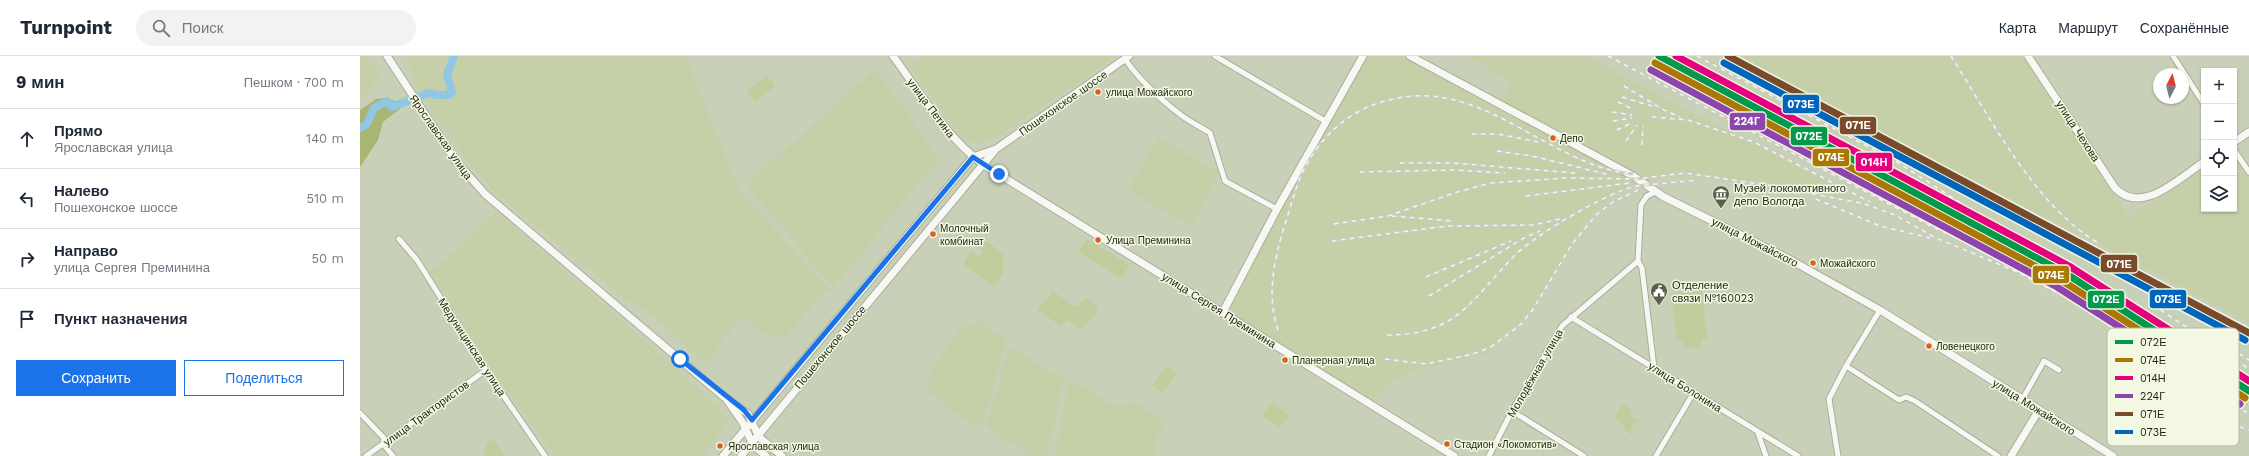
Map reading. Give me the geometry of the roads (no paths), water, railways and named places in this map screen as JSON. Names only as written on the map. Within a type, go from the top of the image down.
[{"type":"street","name":"Ярославская улица","points":[[387,56],[405,86],[455,160],[485,194],[724,396],[744,410],[752,420],[758,434],[764,442],[782,456]]},
{"type":"street","name":"улица Петина","points":[[893,56],[944,127],[958,144],[973,157]]},
{"type":"street","points":[[1215,56],[1325,121]]},
{"type":"street","points":[[1223,312],[1325,121],[1363,56]]},
{"type":"street","name":"улица Можайского","points":[[1410,56],[1633,176],[1655,192],[1787,258],[1880,310],[2113,456]]},
{"type":"street","name":"улица Чехова","points":[[2028,56],[2115,188],[2126,196],[2132,199],[2146,198],[2154,195],[2201,164]]},
{"type":"street","points":[[2173,56],[2201,99]]},
{"type":"street","name":"Пошехонское шоссе","points":[[723,456],[973,157],[996,149],[1127,57]]},
{"type":"street","points":[[1127,57],[1138,77],[1153,92],[1182,116],[1210,133],[1225,181],[1277,209]]},
{"type":"street","points":[[2237,140],[2249,132]]},
{"type":"street","name":"Пошехонское шоссе","points":[[740,456],[996,149]]},
{"type":"street","points":[[2237,154],[2249,172]]},
{"type":"street","points":[[973,157],[984,164]]},
{"type":"street","name":"улица Сергея Преминина","points":[[984,164],[1454,456]]},
{"type":"street","points":[[1654,368],[1642,268],[1638,261],[1641,207],[1647,196],[1655,192]]},
{"type":"street","points":[[910,232],[920,240]]},
{"type":"street","name":"Медуницинская улица","points":[[399,239],[417,260],[486,370],[545,456]]},
{"type":"street","name":"Молодёжная улица","points":[[1489,456],[1512,411],[1538,369],[1556,335],[1572,317],[1638,261]]},
{"type":"street","points":[[1838,456],[1829,399],[1846,366],[1880,310]]},
{"type":"street","name":"улица Болонина","points":[[1572,317],[1758,433],[1798,456]]},
{"type":"street","points":[[2022,400],[2044,361],[2059,370]]},
{"type":"street","points":[[1846,366],[1899,400],[1906,397],[1915,401],[1998,456]]},
{"type":"street","name":"улица Трактористов","points":[[366,456],[486,370]]},
{"type":"street","points":[[1656,456],[1694,392]]},
{"type":"street","name":"Ярославская улица","points":[[724,396],[746,428],[755,448],[766,456]]},
{"type":"street","points":[[766,403],[768,411],[777,411]]},
{"type":"street","points":[[2011,456],[2039,410]]},
{"type":"street","points":[[1512,411],[1584,456]]},
{"type":"street","points":[[360,413],[384,438],[383,444],[393,456]]},
{"type":"street","points":[[1758,433],[1766,456]]},
{"type":"street","points":[[729,448],[737,448],[740,456]]},
{"type":"street","points":[[1494,448],[1496,456]]},
{"type":"waterway","points":[[360,128],[367,124],[374,108],[387,101],[392,107],[428,93],[449,95],[452,92],[447,75],[454,56]]},
{"type":"railway","points":[[1608,56],[1931,226],[2026,270]]},
{"type":"railway","points":[[1697,56],[1897,162],[2159,328]]},
{"type":"railway","points":[[1951,56],[1998,133],[2035,185],[2055,208],[2077,228],[2100,244]]},
{"type":"railway","points":[[1759,72],[1775,84]]},
{"type":"railway","points":[[1766,85],[1834,120]]},
{"type":"railway","points":[[1624,86],[1664,110],[1680,117]]},
{"type":"railway","points":[[1278,330],[1272,295],[1273,277],[1280,241],[1300,178],[1312,156],[1327,136],[1346,120],[1366,108],[1398,98],[1430,96],[1460,101],[1489,112],[1573,156],[1602,167],[1632,174]]},
{"type":"railway","points":[[1622,97],[1655,107]]},
{"type":"railway","points":[[1618,102],[1634,110]]},
{"type":"railway","points":[[1612,112],[1632,115]]},
{"type":"railway","points":[[1845,115],[2249,328]]},
{"type":"railway","points":[[1652,117],[1688,120],[1754,142],[1870,202]]},
{"type":"railway","points":[[1613,121],[1632,118]]},
{"type":"railway","points":[[1617,130],[1633,122]]},
{"type":"railway","points":[[1626,141],[1637,125]]},
{"type":"railway","points":[[1642,145],[1643,126]]},
{"type":"railway","points":[[1819,129],[1918,181]]},
{"type":"railway","points":[[1472,134],[1498,134],[1538,142]]},
{"type":"railway","points":[[1497,151],[1532,156],[1606,174]]},
{"type":"railway","points":[[1902,152],[1922,161]]},
{"type":"railway","points":[[1400,163],[1452,163],[1575,173]]},
{"type":"railway","points":[[1360,172],[1454,170],[1505,173]]},
{"type":"railway","points":[[1334,224],[1388,216],[1454,193],[1490,183],[1567,178],[1636,179],[1685,173],[1774,186],[1865,204],[1895,215],[1934,237],[2015,271],[2094,313],[2117,328]]},
{"type":"railway","points":[[1387,335],[1430,329],[1446,322],[1460,313],[1523,248],[1571,216],[1607,197],[1636,186],[1698,180]]},
{"type":"railway","points":[[1913,182],[1943,197]]},
{"type":"railway","points":[[1526,196],[1630,183]]},
{"type":"railway","points":[[1385,359],[1426,364],[1473,354],[1491,347],[1520,325],[1532,311],[1572,244],[1597,214],[1613,202],[1640,189]]},
{"type":"railway","points":[[1816,199],[1880,226],[1930,238]]},
{"type":"railway","points":[[1392,216],[1452,221]]},
{"type":"railway","points":[[1332,241],[1447,226],[1534,225],[1564,218]]},
{"type":"railway","points":[[1429,296],[1522,239],[1540,231]]},
{"type":"railway","points":[[1426,277],[1511,241]]},
{"type":"railway","points":[[2153,305],[2188,328]]},
{"type":"railway","points":[[2094,306],[2132,328]]},
{"type":"railway","points":[[2239,354],[2249,360]]},
{"type":"railway","points":[[2239,362],[2249,369]]},
{"type":"railway","points":[[2239,380],[2249,386]]},
{"type":"railway","points":[[2239,398],[2249,404]]},
{"type":"railway","points":[[2239,407],[2249,414]]},
{"type":"railway","points":[[2239,427],[2249,430]]},
{"type":"place","name":"улица Можайского","points":[[1098,92]]},
{"type":"place","name":"Депо","points":[[1553,138]]},
{"type":"place","name":"Музей локомотивного депо Вологда","points":[[1721,209]]},
{"type":"place","name":"Молочный комбинат","points":[[933,234]]},
{"type":"place","name":"Улица Преминина","points":[[1098,240]]},
{"type":"place","name":"Можайского","points":[[1813,263]]},
{"type":"place","name":"Отделение связи №160023","points":[[1659,306]]},
{"type":"place","name":"Ловенецкого","points":[[1929,346]]},
{"type":"place","name":"Планерная улица","points":[[1285,360]]},
{"type":"place","name":"Стадион «Локомотив»","points":[[1447,444]]},
{"type":"place","name":"Ярославская улица","points":[[720,446]]}]
